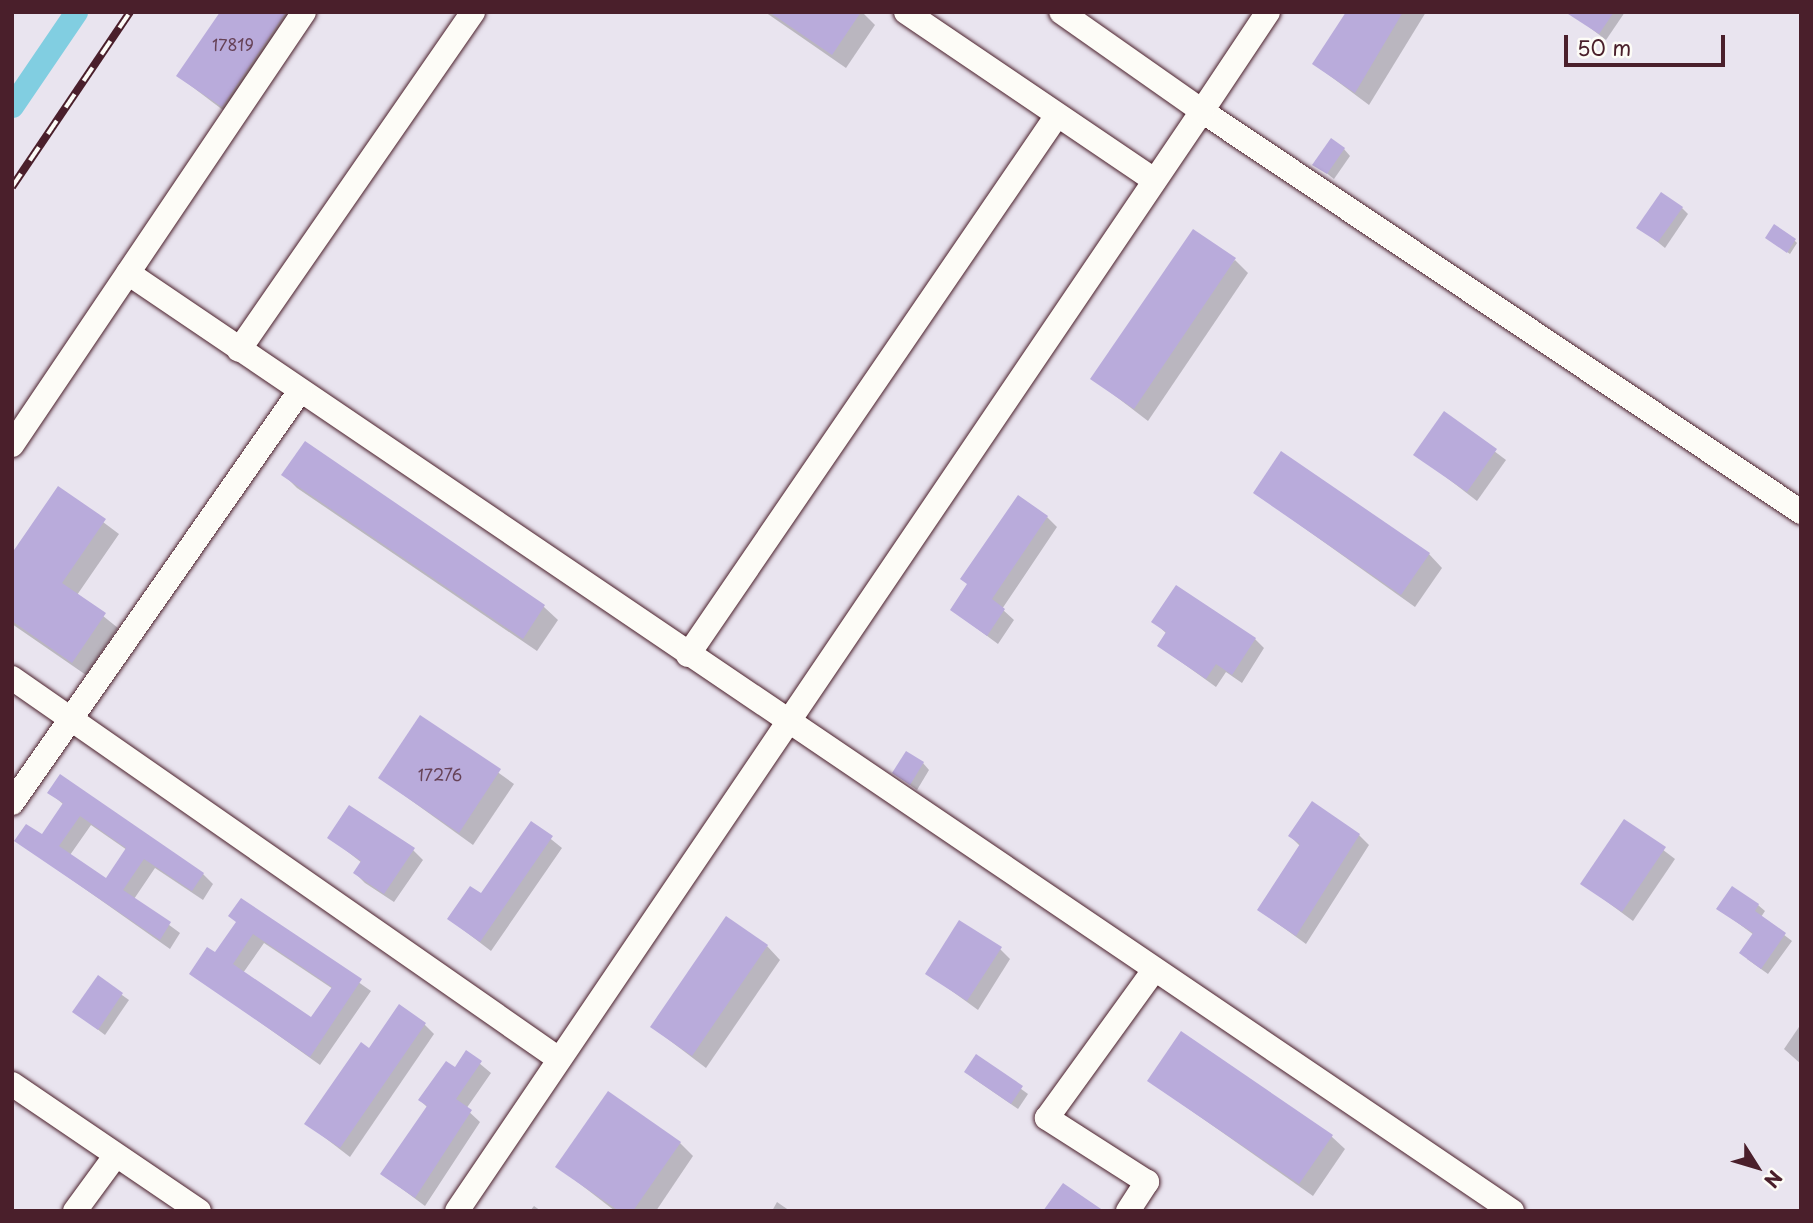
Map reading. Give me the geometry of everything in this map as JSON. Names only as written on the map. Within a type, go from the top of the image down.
[{"type":"lane","points":[[12,444],[304,12]]},
{"type":"lane","points":[[239,350],[473,12]]},
{"type":"lane","points":[[906,12],[1056,117],[1154,180]]},
{"type":"lane","points":[[1060,12],[1801,512]]},
{"type":"lane","points":[[457,1211],[1268,12]]},
{"type":"lane","points":[[688,655],[1056,117]]},
{"type":"lane","points":[[128,274],[1512,1211]]},
{"type":"lane","points":[[12,803],[300,391]]},
{"type":"lane","points":[[12,678],[559,1059]]},
{"type":"lane","points":[[1128,1211],[1147,1182],[1046,1118],[1154,970]]},
{"type":"lane","points":[[12,1084],[199,1211]]},
{"type":"lane","points":[[75,1211],[116,1154]]},
{"type":"shaded area","points":[[12,12],[1801,12],[1801,1211],[12,1211]]},
{"type":"building","points":[[220,12],[286,12],[222,107],[176,76]]},
{"type":"building","points":[[769,12],[861,12],[832,55]]},
{"type":"building","points":[[1346,12],[1403,12],[1355,93],[1312,64]]},
{"type":"building","points":[[1565,12],[1614,12],[1599,34]]},
{"type":"building","points":[[1331,138],[1345,148],[1327,174],[1312,165]]},
{"type":"building","points":[[1661,192],[1683,207],[1658,242],[1636,228]]},
{"type":"building","points":[[1774,224],[1796,239],[1787,253],[1765,238]]},
{"type":"building","points":[[1193,229],[1236,258],[1134,409],[1090,379]]},
{"type":"building","points":[[1444,411],[1497,449],[1467,492],[1413,455]]},
{"type":"building","points":[[305,441],[545,605],[523,639],[281,475]]},
{"type":"building","points":[[1281,451],[1430,553],[1401,595],[1253,493]]},
{"type":"building","points":[[58,486],[106,519],[62,583],[106,613],[72,663],[12,621],[12,553]]},
{"type":"building","points":[[1018,495],[1048,516],[992,599],[1005,609],[987,636],[950,610],[967,584],[960,579]]},
{"type":"building","points":[[1176,585],[1256,638],[1232,675],[1216,664],[1206,679],[1157,646],[1166,632],[1151,622]]},
{"type":"building","points":[[420,715],[501,769],[459,833],[378,778]]},
{"type":"building","points":[[906,751],[924,762],[910,785],[892,773]]},
{"type":"building","points":[[60,774],[204,873],[192,891],[144,859],[123,890],[171,922],[160,940],[14,841],[26,824],[42,834],[63,803],[47,793]],"holes":[[[80,816],[126,848],[106,878],[59,846]]]},
{"type":"building","points":[[1312,801],[1360,834],[1296,936],[1257,910],[1300,844],[1288,836]]},
{"type":"building","points":[[349,805],[415,848],[384,894],[353,873],[361,861],[327,838]]},
{"type":"building","points":[[1624,819],[1666,847],[1622,912],[1580,884]]},
{"type":"building","points":[[531,821],[553,836],[480,942],[447,919],[470,886],[481,893]]},
{"type":"building","points":[[1732,886],[1759,904],[1755,911],[1786,933],[1761,969],[1739,953],[1753,933],[1716,909]]},
{"type":"building","points":[[241,898],[362,979],[310,1057],[189,974],[207,947],[215,952],[236,922],[228,916]],"holes":[[[253,934],[332,987],[311,1017],[233,964]]]},
{"type":"building","points":[[726,916],[768,945],[692,1056],[650,1027]]},
{"type":"building","points":[[959,920],[1002,947],[967,1001],[925,974]]},
{"type":"building","points":[[98,975],[123,993],[98,1030],[72,1012]]},
{"type":"building","points":[[399,1004],[426,1023],[340,1148],[304,1124],[361,1042],[369,1048]]},
{"type":"building","points":[[1181,1031],[1333,1135],[1299,1184],[1147,1081]]},
{"type":"building","points":[[466,1050],[482,1061],[456,1099],[472,1110],[415,1198],[380,1174],[427,1106],[418,1100],[446,1061],[455,1067]]},
{"type":"building","points":[[976,1054],[1023,1086],[1011,1104],[964,1072]]},
{"type":"building","points":[[608,1091],[681,1142],[633,1211],[619,1211],[555,1167]]},
{"type":"building","points":[[1063,1183],[1104,1211],[1043,1211]]},
{"type":"waterway","points":[[12,106],[76,12]]},
{"type":"railway","points":[[12,187],[130,12]]}]
